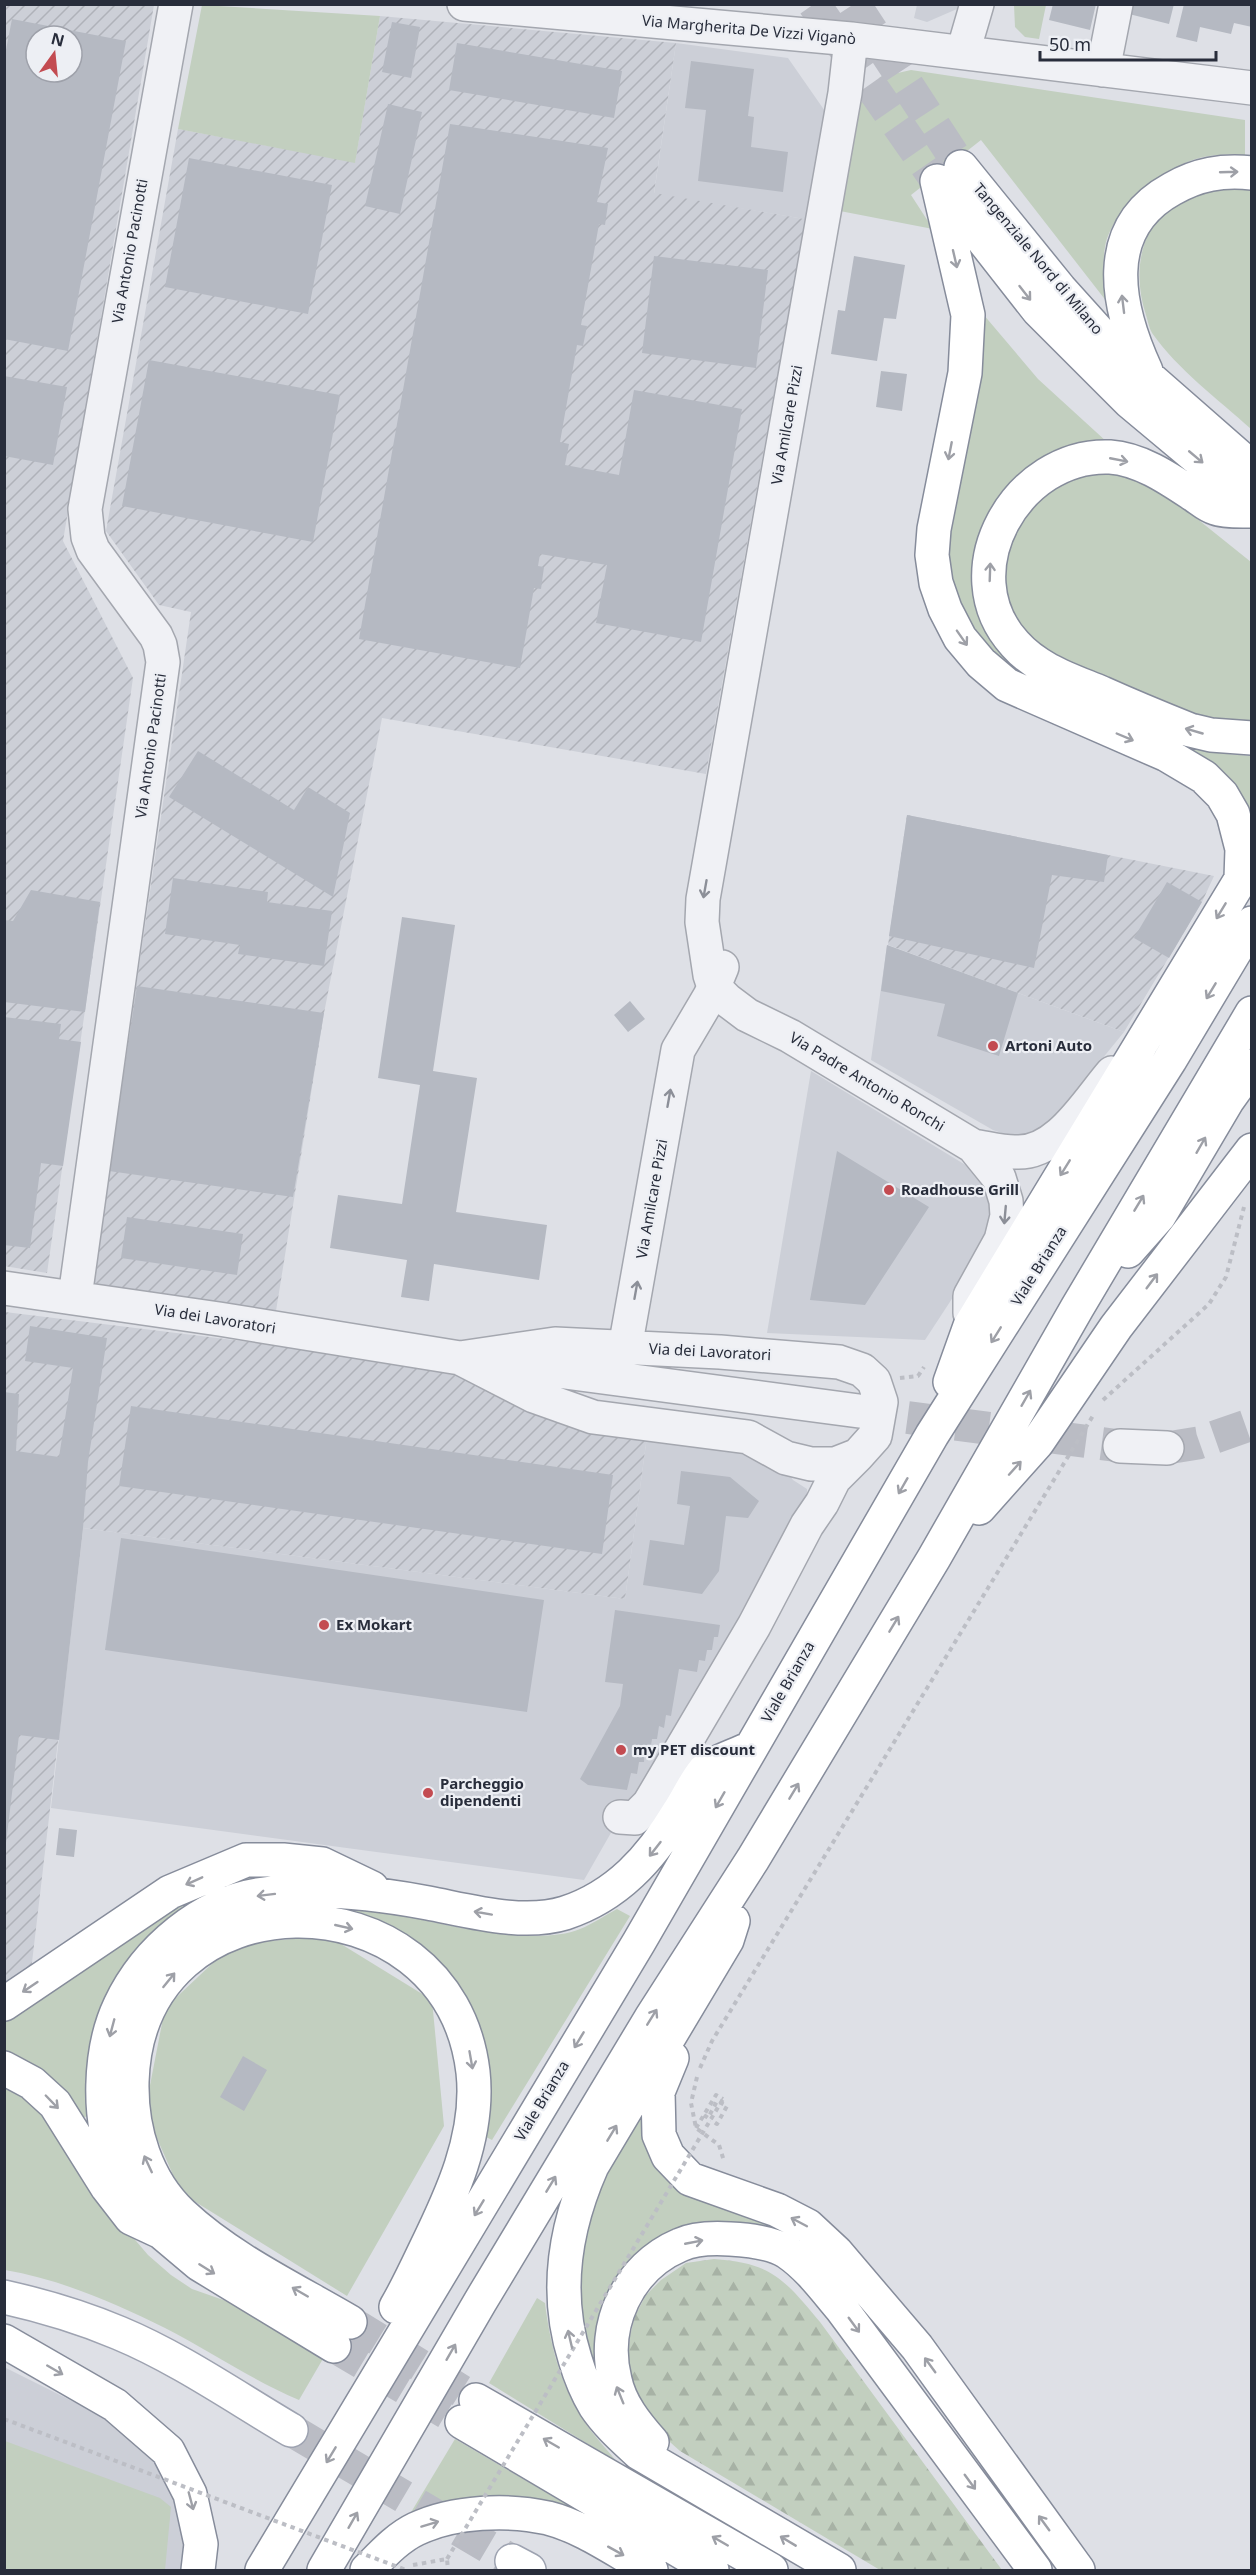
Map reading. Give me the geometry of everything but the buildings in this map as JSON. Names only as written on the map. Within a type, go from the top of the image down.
[{"type":"main road","points":[[1149,378],[1130,336],[1123,305],[1122,252],[1130,231],[1143,210],[1164,193],[1190,179],[1231,171],[1251,173]]},
{"type":"main road","points":[[932,1435],[970,1326],[1246,870],[1233,814],[1222,795],[1204,777],[1167,755],[1007,685],[981,663],[960,638],[945,609],[936,583],[932,555],[934,529],[965,373],[968,315],[949,174]]},
{"type":"main road","name":"Tangenziale Nord di Milano","points":[[949,174],[1106,340],[1251,468]]},
{"type":"main road","name":"Tangenziale Nord di Milano","points":[[949,174],[1038,310],[1130,402],[1251,504]]},
{"type":"main road","points":[[1251,512],[1215,508],[1168,478],[1138,464],[1110,457],[1080,460],[1052,470],[1031,484],[1016,500],[1003,519],[995,538],[989,570],[990,596],[997,617],[1015,645],[1046,670],[1190,730],[1211,735],[1251,738]]},
{"type":"main road","name":"Viale Brianza","points":[[262,2571],[639,1942],[932,1435],[1170,1060],[1251,923]]},
{"type":"main road","points":[[324,2571],[480,2302],[645,2028],[753,1859],[934,1558],[1077,1308],[1251,1013]]},
{"type":"main road","points":[[1077,1308],[1159,1216],[1227,1101],[1250,1069]]},
{"type":"main road","points":[[934,1558],[1037,1443],[1096,1354],[1251,1150]]},
{"type":"main road","points":[[161,2232],[117,2164],[102,2096],[104,2069],[117,2012],[134,1978],[146,1962],[168,1941],[203,1917],[236,1901],[264,1894],[326,1891],[388,1896],[511,1918],[564,1913],[599,1899],[624,1881],[643,1864],[663,1839],[705,1769],[749,1749]]},
{"type":"main road","points":[[753,1859],[727,1940],[588,2176],[569,2228],[563,2289],[570,2342],[582,2383],[595,2406],[615,2431],[639,2453],[839,2571]]},
{"type":"main road","points":[[4,2004],[170,1892],[246,1860],[283,1860],[322,1864],[388,1896]]},
{"type":"main road","points":[[4,2068],[32,2084],[55,2104],[107,2187],[131,2218],[161,2232],[199,2264],[342,2334],[217,2244],[180,2212],[162,2190],[147,2165],[134,2121],[133,2063],[147,2014],[159,1993],[192,1956],[237,1929],[261,1923],[314,1920],[360,1930],[402,1952],[432,1978],[447,1999],[468,2048],[473,2074],[473,2105],[462,2165],[451,2198],[401,2298],[358,2369],[355,2382],[361,2405]]},
{"type":"main road","points":[[703,1982],[658,2091],[659,2135],[668,2156],[690,2179],[777,2210],[808,2226],[836,2252],[917,2347],[1078,2571]]},
{"type":"main road","points":[[698,2487],[654,2444],[624,2405],[615,2381],[612,2361],[612,2337],[616,2312],[630,2285],[650,2264],[681,2244],[712,2238],[752,2240],[785,2251],[809,2270],[841,2308],[1035,2571]]},
{"type":"main road","points":[[4,2297],[57,2309],[119,2333],[172,2359],[291,2430]]},
{"type":"main road","points":[[4,2341],[115,2405],[168,2451],[190,2494],[201,2544],[198,2571]]},
{"type":"main road","points":[[712,2571],[469,2411],[771,2571]]},
{"type":"main road","points":[[380,2568],[388,2548],[416,2529],[454,2517],[503,2513],[549,2518],[579,2530],[651,2571]]},
{"type":"street","name":"Via Antonio Pacinotti","points":[[75,1298],[162,662],[160,645],[156,636],[93,550],[88,537],[85,509],[176,4]]},
{"type":"street","name":"Via Margherita De Vizzi Viganò","points":[[464,4],[851,39],[1251,88]]},
{"type":"street","points":[[963,52],[977,4]]},
{"type":"street","points":[[1102,70],[1116,4]]},
{"type":"street","name":"Via Amilcare Pizzi","points":[[625,1348],[678,1050],[718,978],[706,959],[702,922],[704,898],[843,104],[851,39]]},
{"type":"street","name":"Via Padre Antonio Ronchi","points":[[718,978],[747,1015],[759,1019],[974,1146]]},
{"type":"street","points":[[678,1050],[705,1031],[722,1024],[759,1019]]},
{"type":"street","points":[[974,1146],[1016,1153],[1046,1146],[1060,1135],[1114,1070],[1138,1049]]},
{"type":"street","points":[[970,1326],[970,1296],[1001,1240],[1007,1216],[1006,1201],[999,1178],[974,1146]]},
{"type":"street","name":"Via dei Lavoratori","points":[[4,1288],[460,1358],[859,1412]]},
{"type":"street","name":"Via dei Lavoratori","points":[[460,1358],[555,1344],[774,1356],[839,1362],[862,1370],[874,1381],[881,1402],[875,1436],[834,1479],[754,1626],[649,1804],[635,1818],[620,1817]]},
{"type":"street","name":"Via dei Lavoratori","points":[[460,1358],[534,1396],[594,1416],[748,1437],[786,1458],[811,1464],[835,1464],[858,1455]]},
{"type":"street","points":[[1120,1446],[1167,1448]]},
{"type":"street","name":"Via dei Lavoratori","points":[[786,1458],[798,1477],[814,1488],[807,1525]]},
{"type":"path","points":[[1102,1401],[1209,1304],[1226,1276],[1245,1205]]},
{"type":"path","points":[[725,2164],[719,2145],[696,2128],[692,2115],[691,2103],[697,2075],[712,2041],[1096,1410]]},
{"type":"path","points":[[448,2571],[447,2559],[723,2099],[716,2095],[696,2128]]},
{"type":"path","points":[[704,2115],[708,2118],[717,2101],[727,2106],[717,2124],[711,2120]]},
{"type":"path","points":[[4,2419],[380,2568],[406,2571]]},
{"type":"path","points":[[380,2568],[425,2564],[447,2559]]},
{"type":"shaded area","points":[[917,4],[959,5],[957,9],[927,22],[914,18]]},
{"type":"shaded area","points":[[4,5],[154,5],[63,541],[133,678],[47,1273],[4,1266]]},
{"type":"shaded area","points":[[380,16],[676,43],[654,193],[810,220],[775,387],[706,774],[382,718],[324,1013],[276,1311],[92,1287],[191,612],[159,605],[106,531],[178,129],[355,162]]},
{"type":"shaded area","points":[[676,43],[788,58],[827,114],[810,220],[654,194]]},
{"type":"shaded area","points":[[907,815],[1214,876],[1202,902],[1124,1032],[888,945]]},
{"type":"shaded area","name":"Artoni Auto","points":[[887,945],[1124,1032],[1045,1129],[1016,1138],[993,1130],[871,1060]]},
{"type":"shaded area","name":"Roadhouse Grill","points":[[811,1071],[982,1175],[994,1206],[993,1236],[925,1340],[767,1333]]},
{"type":"shaded area","points":[[5,1312],[494,1372],[648,1429],[625,1599],[83,1528],[31,1971],[5,1989]]},
{"type":"shaded area","points":[[648,1429],[781,1462],[793,1480],[807,1489],[807,1500],[638,1802],[620,1817],[584,1880],[51,1808],[83,1528],[625,1599]]},
{"type":"shaded area","points":[[4,2367],[106,2418],[153,2461],[184,2509],[183,2570],[5,2570]]},
{"type":"green space","points":[[202,5],[380,16],[355,163],[178,129]]},
{"type":"green space","points":[[1014,5],[1046,5],[1039,39],[1025,37],[1015,27]]},
{"type":"green space","points":[[911,70],[1245,120],[1245,155],[1214,155],[1188,162],[1157,179],[1130,203],[1118,217],[1105,247],[1107,302],[981,140],[911,195],[933,229],[840,211],[860,104],[880,77]]},
{"type":"green space","points":[[1213,186],[1251,187],[1251,429],[1186,372],[1162,347],[1151,331],[1142,301],[1141,258],[1150,231],[1173,205]]},
{"type":"green space","points":[[983,314],[1038,379],[1107,442],[1078,446],[1056,453],[1038,461],[1024,472],[1002,504],[979,549],[1040,685],[1012,671],[989,654],[954,599],[945,541]]},
{"type":"green space","points":[[1090,472],[1120,473],[1160,489],[1251,562],[1251,727],[1211,724],[1076,670],[1023,634],[1011,612],[1005,588],[1004,565],[1016,522],[1044,489]]},
{"type":"green space","points":[[1170,743],[1227,754],[1251,756],[1251,836]]},
{"type":"green space","points":[[249,1875],[251,1881],[202,1897],[171,1916],[148,1939],[91,2114],[83,2118],[50,2077],[30,2062],[5,2052],[4,2021],[39,2001],[183,1901]]},
{"type":"green space","points":[[322,1899],[454,1926],[524,1936],[555,1935],[580,1929],[617,1909],[630,1916],[492,2140],[482,2135],[474,2022],[310,1908]]},
{"type":"green space","points":[[328,1936],[432,2000],[444,2126],[347,2296],[181,2193],[145,2111],[165,2008],[233,1944]]},
{"type":"green space","points":[[4,2082],[37,2100],[119,2221],[148,2255],[171,2275],[192,2289],[252,2310],[324,2357],[299,2400],[265,2384],[165,2328],[126,2310],[46,2279],[5,2270]]},
{"type":"green space","points":[[639,2119],[645,2124],[654,2152],[781,2226],[817,2250],[697,2230],[598,2349],[595,2363],[589,2366],[575,2315],[578,2256],[604,2178]]},
{"type":"green space","points":[[714,2259],[750,2264],[764,2269],[786,2284],[820,2322],[1002,2570],[880,2570],[680,2451],[652,2426],[632,2384],[628,2361],[630,2336],[635,2316],[646,2295],[661,2280],[686,2263]]},
{"type":"green space","points":[[537,2298],[545,2303],[557,2363],[574,2405],[590,2430],[617,2462],[489,2383]]},
{"type":"green space","points":[[455,2439],[571,2507],[526,2500],[416,2517],[410,2514]]},
{"type":"green space","points":[[5,2441],[160,2498],[171,2507],[165,2570],[5,2570]]},
{"type":"tunnel","points":[[814,4],[937,181]]},
{"type":"tunnel","points":[[854,4],[961,167]]},
{"type":"tunnel","points":[[859,1411],[1120,1446]]},
{"type":"tunnel","points":[[1167,1448],[1198,1443],[1252,1424]]},
{"type":"tunnel","points":[[350,2322],[476,2400]]},
{"type":"tunnel","points":[[334,2346],[462,2422]]},
{"type":"tunnel","points":[[291,2430],[512,2561]]},
{"type":"place","name":"Artoni Auto","points":[[993,1046]]},
{"type":"place","name":"Roadhouse Grill","points":[[889,1190]]},
{"type":"place","name":"Ex Mokart","points":[[324,1625]]},
{"type":"place","name":"my PET discount","points":[[621,1750]]},
{"type":"place","name":"Parcheggio dipendenti","points":[[428,1793]]}]
